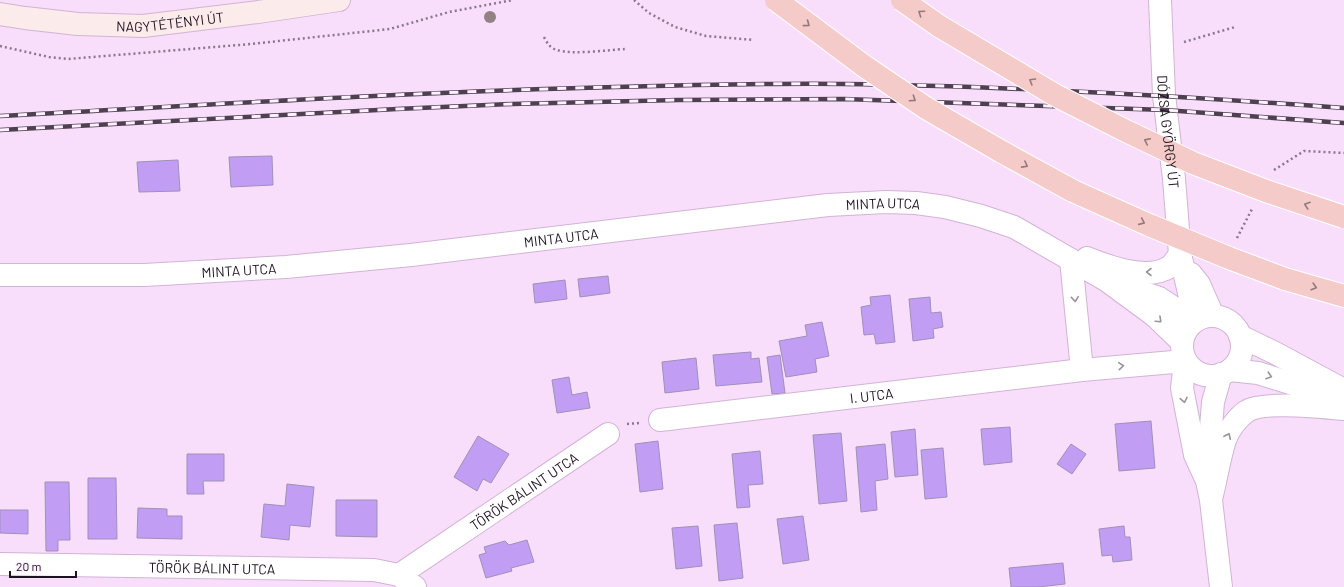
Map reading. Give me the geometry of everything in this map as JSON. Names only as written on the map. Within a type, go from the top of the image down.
[{"type":"highway","points":[[776,0],[864,66],[920,104],[1073,191],[1149,225],[1229,258],[1285,278],[1344,296]]},
{"type":"highway","points":[[902,0],[939,26],[1055,95],[1126,131],[1193,163],[1266,191],[1344,217]]},
{"type":"main road","name":"NAGYTÉTÉNYI ÚT","points":[[0,14],[78,24],[142,26],[258,12],[339,0]]},
{"type":"street","name":"DÓZSA GYÖRGY ÚT","points":[[1160,0],[1164,95],[1174,179],[1181,259],[1203,319]]},
{"type":"street","name":"MINTA UTCA","points":[[0,275],[144,275],[286,267],[411,255],[828,205],[886,202],[916,203],[945,207],[981,216],[1014,227],[1106,280],[1156,316],[1184,352]]},
{"type":"street","points":[[1014,227],[1120,270],[1146,273],[1158,272],[1181,259]]},
{"type":"street","points":[[1071,260],[1082,370]]},
{"type":"street","name":"MINTA UTCA","points":[[1106,280],[1159,298],[1203,319]]},
{"type":"street","points":[[1209,491],[1195,454],[1182,388],[1184,352],[1186,330],[1203,319],[1222,317],[1236,328],[1240,336],[1242,346],[1240,356],[1236,364],[1226,372],[1213,402],[1209,491],[1221,587]]},
{"type":"street","points":[[1240,336],[1344,390]]},
{"type":"street","points":[[1184,352],[1192,369],[1202,374],[1212,376],[1226,372],[1258,373],[1344,400]]},
{"type":"street","name":"I. UTCA","points":[[660,420],[1082,370],[1184,352]]},
{"type":"street","points":[[1209,491],[1226,439],[1235,422],[1248,411],[1265,406],[1344,409]]},
{"type":"street","name":"TÖRÖK BÁLINT UTCA","points":[[0,564],[374,570],[407,581],[608,434]]},
{"type":"path","points":[[0,46],[49,57],[68,59],[251,44],[390,29],[449,12],[513,0]]},
{"type":"path","points":[[634,0],[649,13],[674,27],[706,36],[754,40]]},
{"type":"path","points":[[1187,41],[1235,27]]},
{"type":"path","points":[[544,37],[549,46],[556,50],[569,52],[625,49]]},
{"type":"path","points":[[608,434],[625,424],[660,420]]},
{"type":"building","points":[[272,156],[273,185],[231,187],[229,157]]},
{"type":"building","points":[[178,160],[180,191],[139,192],[137,162]]},
{"type":"building","points":[[608,276],[610,293],[580,297],[578,279]]},
{"type":"building","points":[[565,280],[567,299],[535,303],[533,284]]},
{"type":"building","points":[[890,295],[895,342],[876,344],[874,334],[864,335],[861,307],[871,305],[870,297]]},
{"type":"building","points":[[930,297],[931,313],[941,312],[943,327],[933,329],[934,338],[913,341],[909,299]]},
{"type":"building","points":[[822,322],[829,356],[815,359],[817,372],[786,377],[779,341],[807,336],[805,325]]},
{"type":"building","points":[[751,352],[751,359],[759,358],[762,382],[716,386],[713,355]]},
{"type":"building","points":[[780,355],[785,393],[772,394],[767,357]]},
{"type":"building","points":[[696,358],[699,389],[665,393],[662,362]]},
{"type":"building","points":[[569,377],[572,395],[587,392],[590,408],[557,413],[552,380]]},
{"type":"building","points":[[1151,421],[1155,468],[1119,471],[1115,424]]},
{"type":"building","points":[[1010,427],[1012,462],[984,465],[981,429]]},
{"type":"building","points":[[915,429],[918,475],[895,477],[891,432]]},
{"type":"building","points":[[841,433],[847,501],[819,504],[813,435]]},
{"type":"building","points":[[478,436],[509,454],[491,483],[483,479],[477,491],[454,477]]},
{"type":"building","points":[[658,441],[663,489],[640,492],[635,444]]},
{"type":"building","points":[[885,444],[888,479],[875,481],[877,510],[861,512],[856,447]]},
{"type":"building","points":[[1071,444],[1086,454],[1072,474],[1057,464]]},
{"type":"building","points":[[943,448],[947,497],[925,499],[921,450]]},
{"type":"building","points":[[760,451],[763,484],[748,485],[750,507],[737,508],[732,454]]},
{"type":"building","points":[[187,454],[224,454],[224,481],[203,481],[204,494],[187,494]]},
{"type":"building","points":[[88,478],[116,478],[117,539],[88,539]]},
{"type":"building","points":[[45,482],[69,482],[70,540],[58,540],[58,551],[46,551]]},
{"type":"building","points":[[287,484],[314,487],[310,527],[290,525],[289,540],[261,537],[264,504],[285,506]]},
{"type":"building","points":[[336,500],[377,500],[377,537],[336,536]]},
{"type":"building","points":[[138,508],[167,509],[167,516],[182,516],[182,539],[137,538]]},
{"type":"building","points":[[0,510],[28,510],[28,534],[0,533]]},
{"type":"building","points":[[803,516],[809,560],[783,564],[777,519]]},
{"type":"building","points":[[737,523],[743,578],[719,581],[714,525]]},
{"type":"building","points":[[698,526],[702,566],[676,569],[672,528]]},
{"type":"building","points":[[1124,526],[1125,537],[1130,537],[1132,560],[1113,562],[1112,555],[1102,556],[1099,529]]},
{"type":"building","points":[[527,540],[534,562],[511,568],[512,571],[486,578],[479,555],[486,553],[484,547],[505,541],[509,545]]},
{"type":"building","points":[[1063,563],[1065,584],[1038,587],[1011,587],[1009,568]]},
{"type":"railway","points":[[0,116],[461,92],[730,84],[907,85],[1032,89],[1219,99],[1344,108]]},
{"type":"railway","points":[[0,130],[512,104],[678,100],[844,99],[1165,110],[1344,123]]}]
